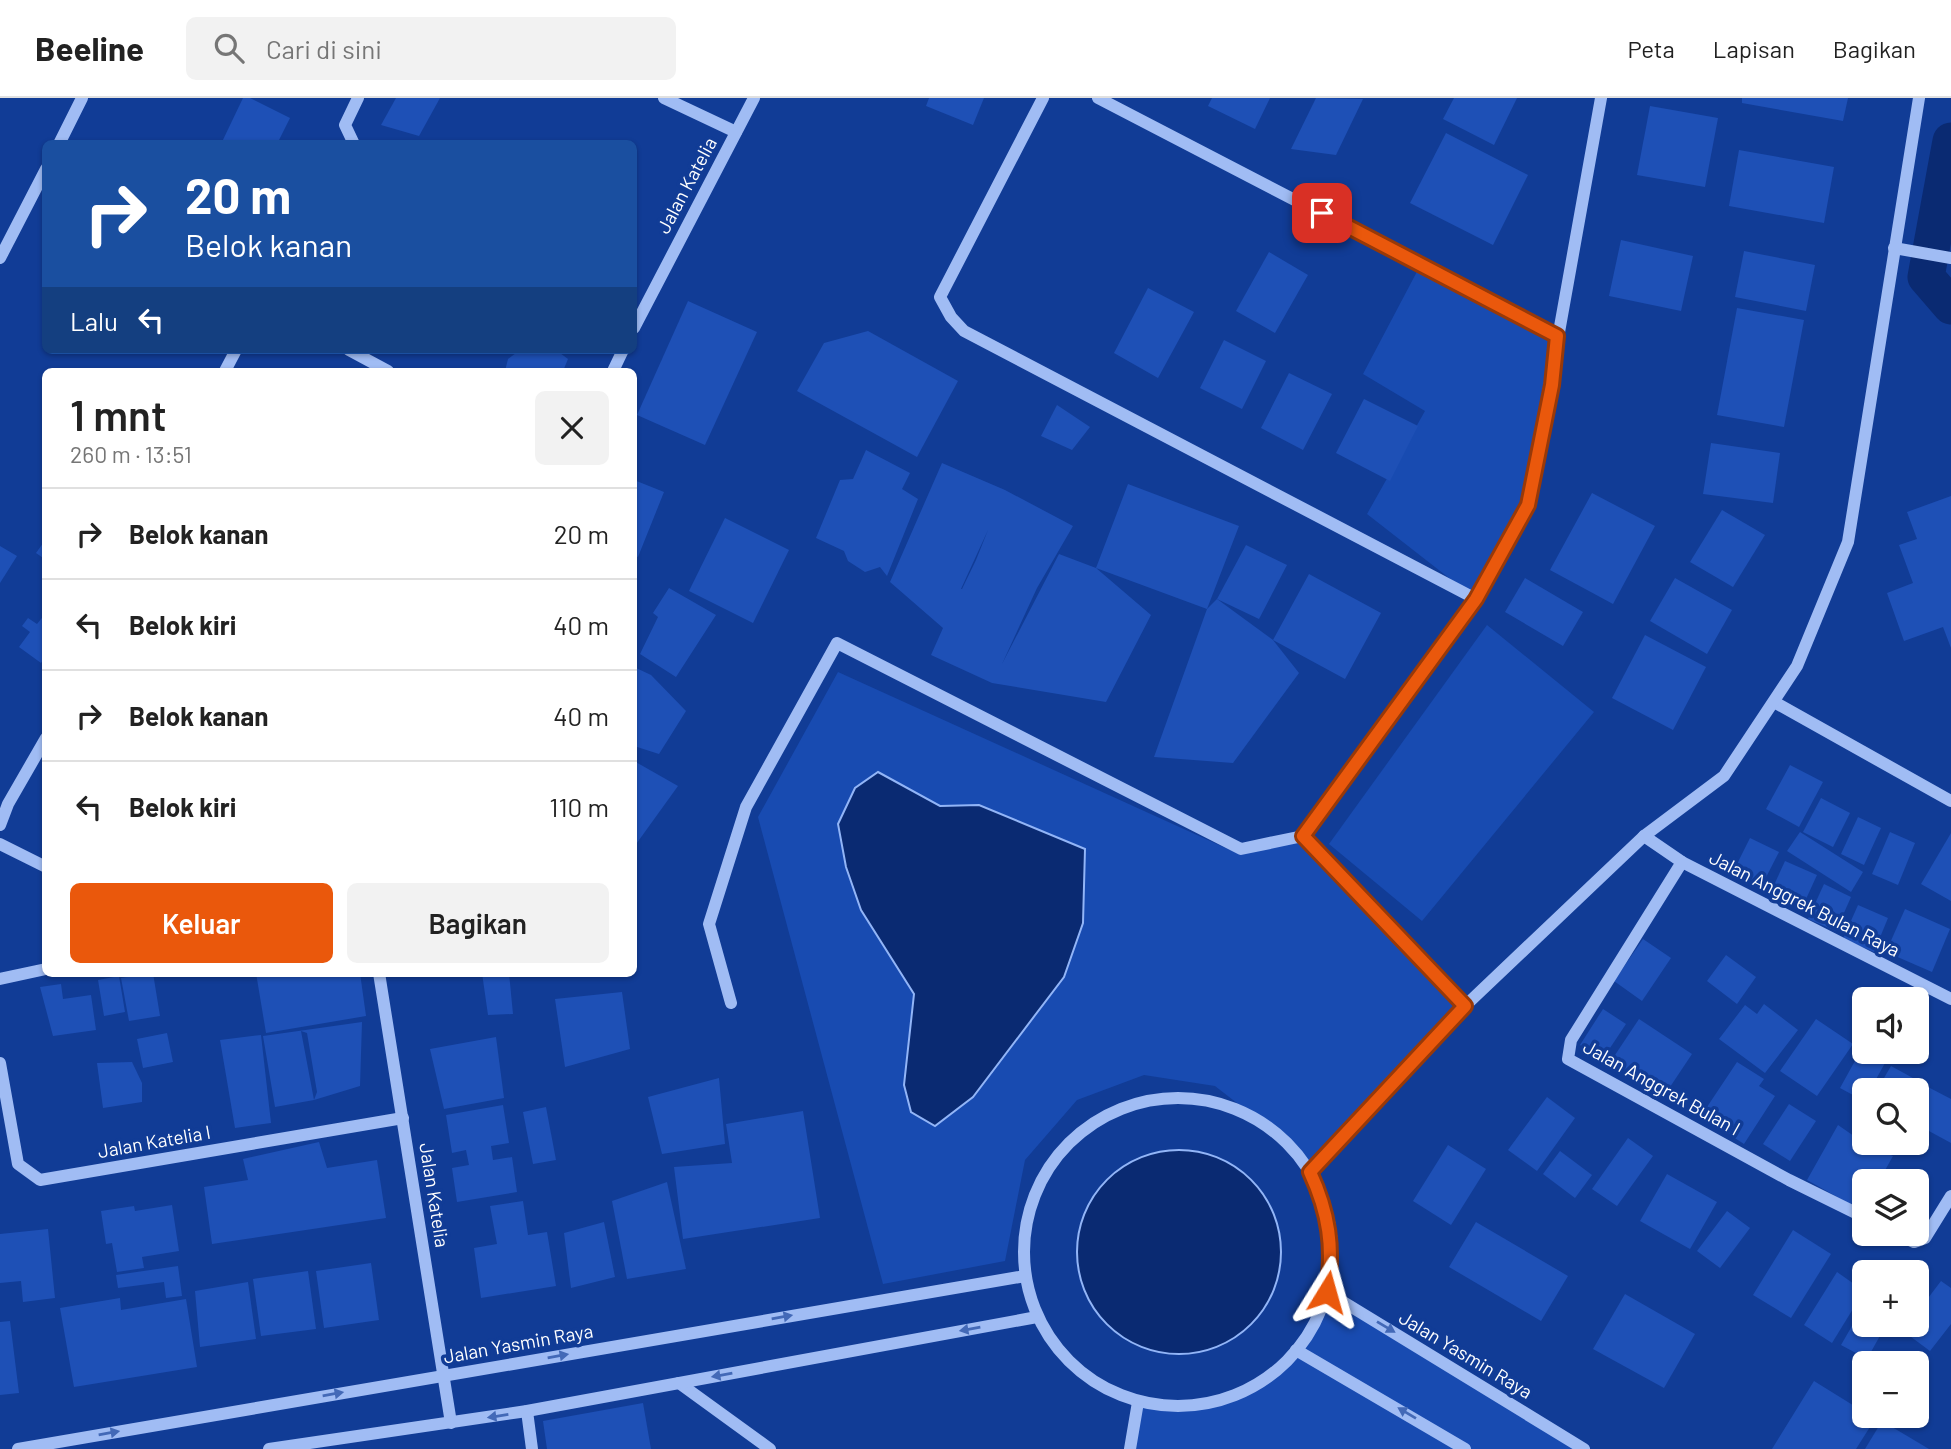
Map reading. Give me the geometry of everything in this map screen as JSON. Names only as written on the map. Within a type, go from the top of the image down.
[{"type":"street","points":[[61,140],[82,98]]},
{"type":"street","points":[[352,140],[345,125],[358,98]]},
{"type":"street","points":[[664,98],[736,132]]},
{"type":"street","name":"Jalan Katelia","points":[[637,322],[754,98]]},
{"type":"street","points":[[1043,98],[940,297],[951,317],[964,331],[1476,599]]},
{"type":"street","points":[[1098,98],[1557,336]]},
{"type":"street","points":[[731,1003],[709,924],[746,807],[837,643],[1241,849],[1303,836],[1476,599],[1528,505],[1552,385],[1557,336],[1601,98]]},
{"type":"street","points":[[1310,1172],[1465,1006],[1644,836],[1724,776],[1797,666],[1848,542],[1919,98]]},
{"type":"street","points":[[0,258],[42,177]]},
{"type":"street","points":[[1894,248],[1951,258]]},
{"type":"street","points":[[637,295],[647,300]]},
{"type":"street","points":[[356,354],[382,368]]},
{"type":"street","points":[[1774,702],[1951,801]]},
{"type":"street","points":[[0,825],[8,804],[42,745]]},
{"type":"street","points":[[1303,836],[1465,1006]]},
{"type":"street","name":"Jalan Anggrek Bulan Raya","points":[[1644,836],[1682,862],[1951,999]]},
{"type":"street","points":[[0,844],[42,865]]},
{"type":"street","name":"Jalan Anggrek Bulan I","points":[[1682,862],[1571,1041],[1568,1059],[1852,1211]]},
{"type":"street","points":[[0,979],[42,971]]},
{"type":"street","name":"Jalan Katelia","points":[[380,977],[452,1423]]},
{"type":"street","name":"Jalan Katelia I","points":[[0,1063],[18,1164],[40,1180],[403,1118]]},
{"type":"street","points":[[1184,1098],[1222,1104],[1257,1120],[1287,1142],[1310,1172],[1323,1200],[1331,1231],[1332,1262],[1327,1292],[1296,1350],[1270,1376],[1242,1393],[1210,1403],[1138,1402],[1106,1390],[1076,1369],[1051,1341],[1037,1317],[1025,1276],[1024,1237],[1039,1188],[1051,1166],[1077,1136],[1109,1114],[1145,1102],[1184,1098]]},
{"type":"street","points":[[1929,1232],[1951,1196]]},
{"type":"street","name":"Jalan Yasmin Raya","points":[[18,1449],[1025,1276]]},
{"type":"street","name":"Jalan Yasmin Raya","points":[[1327,1292],[1584,1449]]},
{"type":"street","points":[[269,1449],[527,1411],[1037,1317]]},
{"type":"street","points":[[1296,1350],[1465,1449]]},
{"type":"street","points":[[679,1383],[770,1449]]},
{"type":"street","points":[[1130,1449],[1138,1402]]},
{"type":"street","points":[[527,1411],[532,1449]]},
{"type":"shaded area","points":[[1421,264],[1557,336],[1528,505],[1476,599],[1367,514],[1425,411],[1363,374]]},
{"type":"shaded area","points":[[1487,625],[1594,712],[1422,921],[1329,844]]},
{"type":"shaded area","points":[[838,672],[1241,855],[1303,836],[1465,1006],[1310,1172],[1287,1142],[1215,1086],[1144,1075],[1077,1100],[1025,1160],[1005,1261],[883,1284],[758,817]]},
{"type":"shaded area","points":[[878,772],[940,806],[979,805],[1085,849],[1083,923],[1064,977],[973,1097],[935,1126],[911,1112],[904,1085],[914,994],[861,910],[846,867],[838,824],[855,788]]},
{"type":"shaded area","points":[[1179,1150],[1218,1158],[1236,1167],[1251,1180],[1264,1195],[1273,1213],[1281,1252],[1273,1291],[1264,1309],[1251,1324],[1236,1337],[1218,1346],[1179,1354],[1140,1346],[1122,1337],[1107,1324],[1094,1309],[1085,1291],[1077,1252],[1085,1213],[1094,1195],[1107,1180],[1122,1167],[1140,1158]]},
{"type":"shaded area","points":[[1327,1292],[1585,1449],[1129,1449],[1138,1402],[1210,1403],[1242,1393],[1270,1376],[1296,1350]]},
{"type":"building","points":[[243,98],[250,98],[290,118],[279,140],[223,140]]},
{"type":"building","points":[[396,98],[440,98],[419,136],[381,125]]},
{"type":"building","points":[[929,98],[984,98],[973,125],[926,106]]},
{"type":"building","points":[[1212,98],[1270,98],[1255,129],[1208,106]]},
{"type":"building","points":[[1316,98],[1363,99],[1336,155],[1291,149]]},
{"type":"building","points":[[1454,98],[1517,98],[1494,145],[1443,119]]},
{"type":"building","points":[[1742,98],[1848,98],[1843,121],[1742,103]]},
{"type":"building","points":[[1650,106],[1718,118],[1705,187],[1637,175]]},
{"type":"building","points":[[1446,133],[1528,175],[1493,245],[1410,203]]},
{"type":"building","points":[[1739,150],[1834,167],[1824,223],[1729,206]]},
{"type":"building","points":[[1621,240],[1693,256],[1681,311],[1609,296]]},
{"type":"building","points":[[1744,251],[1815,265],[1806,311],[1735,297]]},
{"type":"building","points":[[1269,252],[1308,275],[1275,333],[1236,311]]},
{"type":"building","points":[[1148,288],[1194,312],[1158,378],[1114,353]]},
{"type":"building","points":[[688,301],[757,332],[705,445],[637,415]]},
{"type":"building","points":[[1737,308],[1804,320],[1784,427],[1717,415]]},
{"type":"building","points":[[868,331],[958,381],[917,457],[797,391],[824,343]]},
{"type":"building","points":[[1224,340],[1266,361],[1242,409],[1200,388]]},
{"type":"building","points":[[515,354],[561,354],[568,359],[564,368],[506,368],[508,359]]},
{"type":"building","points":[[1289,373],[1332,394],[1303,450],[1261,428]]},
{"type":"building","points":[[1364,399],[1418,426],[1390,481],[1336,453]]},
{"type":"building","points":[[1057,405],[1090,427],[1072,450],[1041,436]]},
{"type":"building","points":[[1711,443],[1780,453],[1773,503],[1703,494]]},
{"type":"building","points":[[866,450],[910,473],[902,489],[918,499],[887,576],[880,567],[865,572],[848,561],[844,551],[816,538],[840,480],[853,479]]},
{"type":"building","points":[[942,463],[1005,490],[1073,526],[1037,588],[1002,664],[1059,554],[1096,568],[1151,615],[1106,702],[992,683],[931,655],[943,628],[890,582]],"holes":[[[988,530],[962,589],[961,589]]]},
{"type":"building","points":[[637,481],[664,492],[637,556]]},
{"type":"building","points":[[1128,484],[1239,526],[1207,609],[1096,568]]},
{"type":"building","points":[[1592,493],[1655,526],[1613,604],[1550,570]]},
{"type":"building","points":[[1951,496],[1951,648],[1943,627],[1904,641],[1887,593],[1913,583],[1899,545],[1917,539],[1907,512]]},
{"type":"building","points":[[1722,510],[1765,535],[1733,587],[1690,562]]},
{"type":"building","points":[[725,518],[789,550],[753,623],[689,591]]},
{"type":"building","points":[[42,545],[42,557],[36,553]]},
{"type":"building","points":[[1246,545],[1287,565],[1259,619],[1217,599]]},
{"type":"building","points":[[0,546],[17,556],[0,583]]},
{"type":"building","points":[[1309,574],[1381,613],[1345,679],[1273,640]]},
{"type":"building","points":[[1525,578],[1583,612],[1563,646],[1505,612]]},
{"type":"building","points":[[1675,578],[1732,610],[1707,654],[1650,621]]},
{"type":"building","points":[[669,588],[716,615],[676,677],[640,654],[658,617],[653,613]]},
{"type":"building","points":[[1217,599],[1273,640],[1299,673],[1233,763],[1154,757],[1207,609]]},
{"type":"building","points":[[28,618],[37,624],[42,618],[41,663],[19,647],[30,632],[22,626]]},
{"type":"building","points":[[1645,635],[1706,667],[1673,730],[1612,698]]},
{"type":"building","points":[[637,668],[651,675],[686,711],[659,754],[637,747]]},
{"type":"building","points":[[637,763],[678,786],[637,843]]},
{"type":"building","points":[[1790,765],[1823,782],[1799,827],[1766,809]]},
{"type":"building","points":[[1821,798],[1850,813],[1833,847],[1803,832]]},
{"type":"building","points":[[1858,817],[1881,828],[1864,865],[1841,854]]},
{"type":"building","points":[[1800,832],[1863,872],[1851,892],[1787,851]]},
{"type":"building","points":[[1890,832],[1915,843],[1898,885],[1872,874]]},
{"type":"building","points":[[1951,833],[1951,901],[1921,884]]},
{"type":"building","points":[[1750,838],[1779,852],[1761,887],[1732,874]]},
{"type":"building","points":[[1785,861],[1817,875],[1801,910],[1769,896]]},
{"type":"building","points":[[1824,884],[1851,897],[1836,931],[1808,919]]},
{"type":"building","points":[[1858,905],[1888,918],[1874,952],[1843,939]]},
{"type":"building","points":[[1905,909],[1950,929],[1932,972],[1886,952]]},
{"type":"building","points":[[1643,939],[1671,958],[1642,1001],[1614,981]]},
{"type":"building","points":[[1726,955],[1756,977],[1737,1004],[1707,981]]},
{"type":"building","points":[[119,977],[125,1012],[104,1016],[98,980]]},
{"type":"building","points":[[154,977],[160,1016],[129,1021],[121,978]]},
{"type":"building","points":[[257,977],[361,977],[366,1016],[266,1033]]},
{"type":"building","points":[[483,977],[509,977],[513,1014],[488,1015]]},
{"type":"building","points":[[61,984],[63,999],[91,995],[96,1030],[53,1036],[40,987]]},
{"type":"building","points":[[622,992],[630,1049],[565,1067],[555,999]]},
{"type":"building","points":[[1764,1004],[1798,1030],[1765,1073],[1719,1039],[1745,1005],[1757,1014]]},
{"type":"building","points":[[1603,1009],[1626,1024],[1602,1060],[1580,1045]]},
{"type":"building","points":[[1639,1019],[1692,1054],[1662,1099],[1609,1064]]},
{"type":"building","points":[[1816,1019],[1852,1043],[1817,1096],[1780,1071]]},
{"type":"building","points":[[362,1022],[360,1086],[314,1100],[275,1107],[263,1036]],"holes":[[[301,1031],[307,1033],[317,1092],[314,1100]]]},
{"type":"building","points":[[167,1033],[173,1062],[143,1068],[137,1039]]},
{"type":"building","points":[[261,1035],[271,1123],[235,1128],[220,1040]]},
{"type":"building","points":[[496,1037],[504,1098],[444,1109],[430,1049]]},
{"type":"building","points":[[132,1062],[142,1083],[142,1102],[103,1108],[97,1063]]},
{"type":"building","points":[[1737,1062],[1764,1079],[1759,1086],[1775,1096],[1744,1144],[1701,1116]]},
{"type":"building","points":[[1853,1064],[1884,1064],[1877,1078],[1852,1078],[1852,1094],[1840,1088]]},
{"type":"building","points":[[1891,1066],[1913,1078],[1884,1078]]},
{"type":"building","points":[[719,1078],[725,1144],[662,1154],[648,1097]]},
{"type":"building","points":[[1929,1088],[1951,1099],[1951,1143],[1929,1131]]},
{"type":"building","points":[[1547,1097],[1575,1118],[1537,1171],[1508,1150]]},
{"type":"building","points":[[1789,1104],[1816,1121],[1790,1161],[1763,1144]]},
{"type":"building","points":[[503,1105],[509,1143],[491,1146],[493,1160],[512,1157],[517,1192],[457,1202],[452,1168],[469,1165],[466,1150],[452,1153],[446,1115]]},
{"type":"building","points":[[546,1107],[556,1160],[533,1164],[523,1112]]},
{"type":"building","points":[[803,1111],[820,1218],[683,1239],[674,1167],[732,1163],[726,1124]]},
{"type":"building","points":[[1838,1125],[1852,1135],[1852,1155],[1893,1156],[1886,1169],[1852,1169],[1852,1205],[1807,1180]]},
{"type":"building","points":[[1628,1138],[1653,1156],[1617,1206],[1592,1189]]},
{"type":"building","points":[[319,1142],[327,1168],[377,1160],[386,1218],[212,1244],[204,1187],[248,1180],[243,1159]]},
{"type":"building","points":[[1448,1145],[1486,1169],[1451,1225],[1413,1201]]},
{"type":"building","points":[[1560,1151],[1592,1175],[1575,1198],[1543,1174]]},
{"type":"building","points":[[1667,1174],[1717,1202],[1690,1249],[1640,1221]]},
{"type":"building","points":[[667,1182],[686,1269],[627,1279],[612,1201]]},
{"type":"building","points":[[523,1201],[528,1235],[547,1232],[556,1286],[481,1298],[474,1248],[497,1244],[490,1206]]},
{"type":"building","points":[[172,1205],[179,1251],[142,1257],[144,1268],[117,1272],[112,1243],[106,1244],[101,1211],[134,1206],[135,1211]]},
{"type":"building","points":[[1727,1211],[1750,1228],[1720,1268],[1697,1251]]},
{"type":"building","points":[[604,1222],[615,1277],[571,1288],[564,1233]]},
{"type":"building","points":[[1476,1222],[1568,1276],[1541,1321],[1449,1267]]},
{"type":"building","points":[[48,1229],[55,1298],[23,1302],[21,1281],[0,1283],[0,1234]]},
{"type":"building","points":[[1793,1230],[1831,1254],[1791,1318],[1753,1295]]},
{"type":"building","points":[[371,1263],[379,1320],[324,1328],[316,1271]]},
{"type":"building","points":[[178,1266],[182,1296],[166,1298],[164,1282],[118,1288],[116,1275]]},
{"type":"building","points":[[308,1271],[316,1329],[261,1336],[253,1279]]},
{"type":"building","points":[[1837,1272],[1852,1283],[1852,1310],[1832,1343],[1804,1325]]},
{"type":"building","points":[[1941,1281],[1951,1288],[1951,1324],[1930,1351],[1911,1337],[1929,1337],[1929,1297]]},
{"type":"building","points":[[248,1282],[256,1339],[200,1347],[195,1291]]},
{"type":"building","points":[[1625,1294],[1695,1334],[1664,1388],[1593,1349]]},
{"type":"building","points":[[120,1298],[121,1310],[186,1299],[197,1367],[74,1387],[60,1308]]},
{"type":"building","points":[[10,1321],[19,1393],[0,1395],[0,1322]]},
{"type":"building","points":[[1852,1326],[1852,1337],[1879,1337],[1871,1351],[1852,1351],[1841,1345]]},
{"type":"building","points":[[1814,1381],[1852,1405],[1852,1428],[1869,1428],[1856,1449],[1772,1449]]},
{"type":"building","points":[[643,1403],[651,1449],[547,1449],[543,1421]]},
{"type":"building","points":[[1878,1428],[1894,1428],[1929,1449],[1865,1449]]},
{"type":"waterway","points":[[1951,141],[1926,277],[1951,306]]},
{"type":"route","points":[[1322,213],[1557,336],[1552,385],[1528,505],[1476,599],[1303,836],[1465,1006],[1310,1172],[1323,1200],[1331,1231],[1332,1262],[1327,1292]]}]
